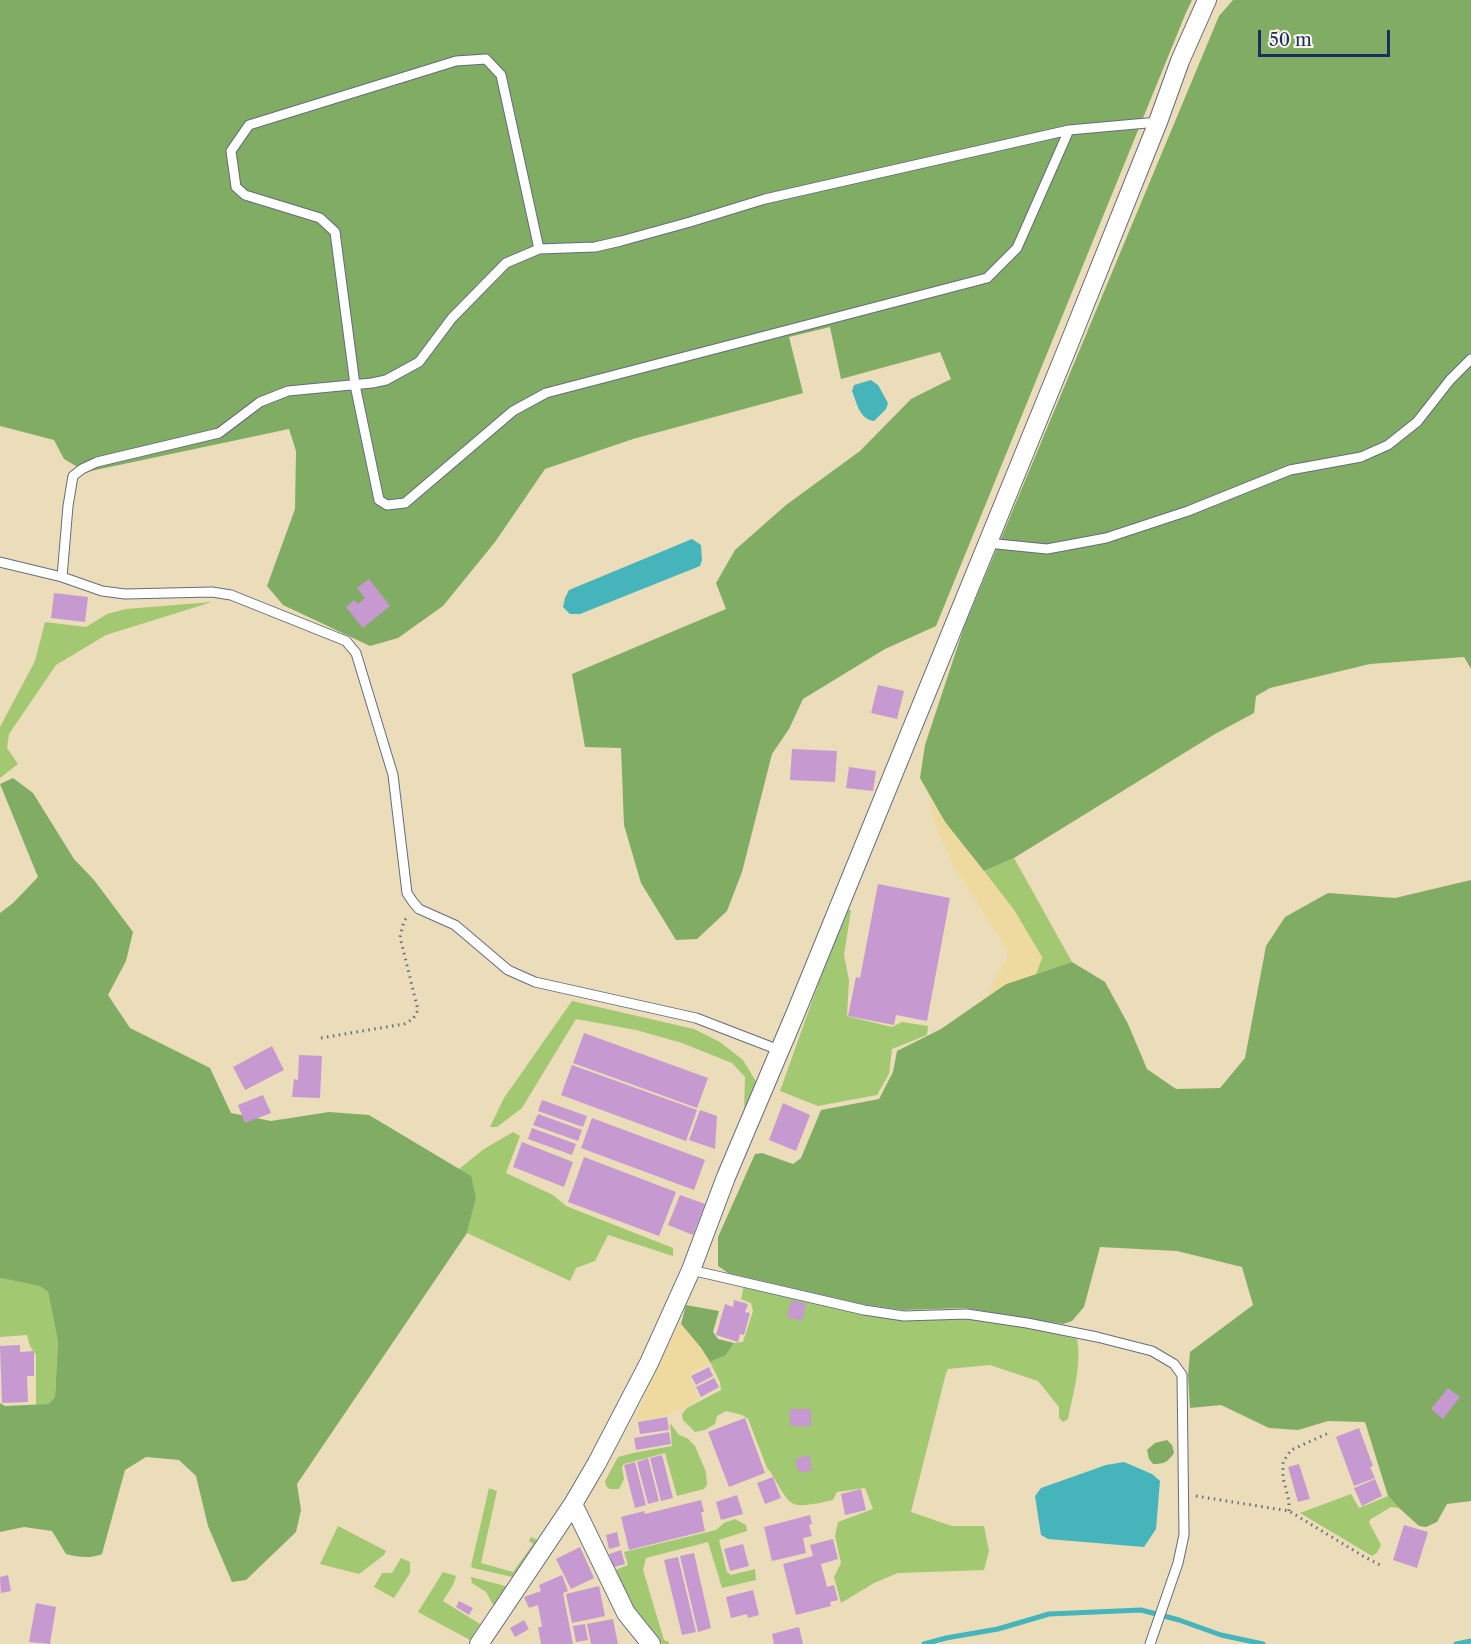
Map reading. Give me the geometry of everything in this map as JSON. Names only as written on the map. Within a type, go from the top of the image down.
[{"type":"street","points":[[479,1644],[573,1504],[597,1463],[645,1373],[691,1270],[726,1177],[796,1012],[1158,122],[1180,61],[1207,0]]},
{"type":"street","points":[[573,1504],[626,1613],[651,1644]]},
{"type":"lane","points":[[539,249],[501,75],[486,58],[456,61],[249,125],[231,151],[236,187],[244,195],[320,218],[335,232],[354,385],[379,500],[387,506],[405,503],[513,411],[546,393],[987,278],[1017,248],[1069,130]]},
{"type":"lane","points":[[62,577],[73,476],[97,462],[219,433],[260,402],[288,392],[386,380],[418,362],[452,318],[506,264],[539,249],[595,247],[765,199],[1069,130],[1158,122]]},
{"type":"lane","points":[[987,543],[1047,549],[1106,538],[1188,511],[1290,470],[1360,456],[1388,445],[1417,422],[1450,380],[1471,359]]},
{"type":"lane","points":[[0,562],[62,577],[102,591],[125,594],[212,592],[231,595],[346,640],[356,653],[393,775],[407,893],[419,909],[455,925],[508,970],[535,982],[696,1018],[779,1050]]},
{"type":"lane","points":[[691,1270],[864,1310],[904,1316],[967,1314],[1097,1337],[1152,1351],[1174,1364],[1182,1375],[1184,1535],[1178,1563],[1150,1644]]},
{"type":"path","points":[[321,1038],[404,1024],[413,1019],[418,1010],[400,937],[404,921],[416,905]]},
{"type":"path","points":[[1289,1511],[1283,1478],[1283,1462],[1292,1450],[1331,1432]]},
{"type":"path","points":[[1183,1494],[1289,1511],[1382,1566]]},
{"type":"green space","points":[[0,0],[1192,0],[936,626],[885,649],[803,699],[789,729],[772,754],[742,872],[727,911],[697,939],[676,940],[641,883],[624,825],[621,748],[585,747],[572,674],[726,609],[716,583],[735,550],[786,505],[860,451],[911,399],[951,379],[940,352],[841,379],[830,327],[789,337],[803,393],[633,439],[545,469],[495,542],[443,606],[398,638],[370,646],[283,605],[267,586],[295,509],[296,451],[289,429],[86,472],[64,459],[54,440],[0,426]]},
{"type":"green space","points":[[1233,0],[1471,0],[1471,669],[1464,657],[1370,664],[1270,688],[1256,696],[1254,713],[1215,734],[1014,858],[984,871],[945,822],[920,778],[925,745],[964,627],[1219,16]]},
{"type":"green space","points":[[212,602],[106,635],[56,665],[9,734],[7,748],[18,764],[0,778],[0,727],[35,661],[45,622],[86,627],[107,614],[126,609]]},
{"type":"green space","points":[[13,778],[33,793],[74,859],[94,880],[133,932],[126,961],[108,995],[130,1028],[210,1068],[231,1113],[271,1121],[329,1112],[369,1115],[471,1176],[476,1198],[467,1233],[297,1484],[301,1510],[296,1532],[246,1580],[232,1582],[208,1526],[196,1476],[179,1460],[146,1457],[125,1470],[102,1554],[84,1557],[66,1554],[52,1531],[24,1527],[0,1532],[0,1403],[5,1406],[48,1404],[55,1397],[58,1341],[48,1292],[40,1286],[0,1278],[0,913],[38,877],[0,784]]},
{"type":"green space","points":[[1014,858],[1072,962],[1036,974],[1042,957],[1014,910],[984,871]]},
{"type":"green space","points":[[1471,880],[1471,1501],[1447,1504],[1437,1522],[1426,1527],[1419,1526],[1388,1496],[1365,1422],[1328,1421],[1298,1430],[1269,1428],[1221,1405],[1190,1408],[1188,1375],[1190,1352],[1253,1305],[1242,1267],[1177,1251],[1100,1247],[1084,1307],[1072,1321],[1063,1324],[964,1308],[903,1310],[861,1304],[728,1273],[718,1266],[718,1237],[755,1154],[762,1153],[793,1164],[801,1158],[821,1110],[879,1099],[893,1072],[897,1051],[941,1029],[1006,984],[1072,962],[1105,982],[1128,1024],[1147,1069],[1176,1089],[1220,1088],[1245,1058],[1266,946],[1285,917],[1328,893],[1395,898]]},
{"type":"green space","points":[[845,909],[851,910],[844,955],[849,980],[847,1016],[892,1027],[902,1022],[928,1026],[927,1035],[892,1049],[889,1074],[877,1095],[818,1106],[780,1091]]},
{"type":"green space","points":[[572,1001],[694,1029],[720,1042],[743,1060],[757,1083],[744,1114],[745,1077],[732,1063],[682,1043],[636,1030],[576,1019],[522,1108],[497,1127],[490,1127],[504,1098]]},
{"type":"green space","points":[[513,1132],[520,1136],[506,1173],[553,1195],[566,1206],[673,1248],[673,1256],[608,1235],[595,1261],[576,1268],[570,1281],[467,1233],[476,1198],[459,1169],[484,1149]]},
{"type":"green space","points":[[0,1278],[41,1286],[48,1292],[58,1340],[55,1397],[48,1404],[36,1405],[36,1355],[27,1335],[0,1337]]},
{"type":"green space","points":[[744,1286],[906,1320],[967,1319],[1021,1326],[1077,1339],[1076,1379],[1068,1419],[1063,1422],[1059,1418],[1059,1407],[1038,1381],[990,1365],[948,1369],[946,1373],[911,1512],[952,1526],[984,1526],[989,1551],[984,1570],[898,1573],[874,1583],[841,1603],[834,1577],[841,1563],[835,1536],[838,1522],[873,1509],[865,1488],[837,1492],[833,1500],[825,1502],[806,1505],[793,1504],[767,1468],[748,1419],[726,1411],[717,1416],[715,1424],[705,1430],[695,1432],[683,1420],[682,1414],[687,1408],[721,1390],[720,1382],[710,1362],[726,1355],[734,1343],[743,1342],[753,1311],[751,1303],[741,1299]]},
{"type":"green space","points":[[686,1305],[719,1311],[713,1332],[718,1339],[734,1343],[726,1355],[710,1362],[681,1324]]},
{"type":"green space","points":[[670,1423],[679,1435],[687,1438],[695,1446],[706,1472],[707,1485],[704,1489],[677,1496],[665,1453],[624,1464],[622,1467],[624,1479],[619,1489],[610,1489],[606,1486],[605,1481],[618,1457],[672,1446]]},
{"type":"green space","points":[[1167,1440],[1172,1445],[1174,1453],[1165,1462],[1153,1464],[1147,1450],[1155,1443]]},
{"type":"green space","points":[[489,1488],[497,1491],[481,1563],[513,1572],[533,1544],[529,1541],[531,1537],[542,1542],[517,1578],[471,1566]]},
{"type":"green space","points":[[1351,1494],[1359,1508],[1388,1496],[1399,1508],[1391,1507],[1369,1522],[1381,1545],[1377,1553],[1372,1556],[1300,1513]]},
{"type":"green space","points":[[735,1519],[746,1525],[747,1531],[719,1540],[727,1572],[731,1575],[755,1569],[756,1580],[722,1588],[708,1542],[646,1558],[643,1570],[664,1640],[669,1642],[669,1644],[663,1644],[641,1619],[615,1570],[628,1565],[624,1552],[716,1530],[724,1523]]},
{"type":"green space","points":[[338,1526],[386,1551],[384,1555],[359,1574],[320,1564]]},
{"type":"green space","points":[[401,1558],[410,1562],[410,1573],[394,1598],[374,1587],[382,1573],[392,1573]]},
{"type":"green space","points":[[443,1572],[456,1576],[443,1601],[480,1624],[470,1640],[418,1612]]},
{"type":"green space","points":[[471,1577],[509,1587],[496,1606],[486,1592],[472,1583]]},
{"type":"sand","points":[[929,796],[945,822],[1014,910],[1042,958],[1036,974],[1006,984],[988,996],[1008,958],[1006,948],[952,863],[934,822]]},
{"type":"sand","points":[[681,1324],[710,1362],[689,1375],[700,1400],[660,1417],[635,1420],[661,1359]]},
{"type":"water","points":[[871,380],[878,385],[888,403],[886,409],[874,421],[862,414],[852,391],[854,385]]},
{"type":"water","points":[[692,539],[701,545],[700,566],[580,614],[570,614],[563,607],[569,590]]},
{"type":"water","points":[[1124,1462],[1152,1474],[1160,1481],[1156,1529],[1144,1547],[1048,1539],[1041,1535],[1035,1496],[1041,1488],[1106,1465]]},
{"type":"building","points":[[369,579],[390,606],[363,628],[346,607],[354,600],[358,604],[365,598],[357,588]]},
{"type":"building","points":[[54,593],[88,597],[85,622],[51,618]]},
{"type":"building","points":[[878,685],[904,691],[897,719],[871,713]]},
{"type":"building","points":[[792,749],[837,751],[835,782],[790,780]]},
{"type":"building","points":[[849,767],[876,771],[873,791],[846,788]]},
{"type":"building","points":[[878,884],[950,898],[927,1021],[896,1015],[894,1025],[848,1016],[856,977],[860,978]]},
{"type":"building","points":[[584,1033],[708,1078],[697,1108],[573,1063]]},
{"type":"building","points":[[272,1046],[284,1070],[245,1090],[233,1067]]},
{"type":"building","points":[[299,1055],[322,1056],[320,1098],[292,1097],[294,1079],[298,1080]]},
{"type":"building","points":[[572,1065],[697,1110],[686,1141],[561,1095]]},
{"type":"building","points":[[263,1095],[271,1113],[245,1123],[238,1105]]},
{"type":"building","points":[[542,1100],[587,1116],[583,1127],[538,1111]]},
{"type":"building","points":[[783,1103],[810,1115],[796,1151],[769,1140]]},
{"type":"building","points":[[700,1110],[717,1116],[715,1149],[689,1140]]},
{"type":"building","points":[[538,1114],[582,1130],[578,1141],[533,1125]]},
{"type":"building","points":[[592,1118],[705,1160],[694,1190],[581,1148]]},
{"type":"building","points":[[532,1128],[576,1144],[572,1155],[528,1139]]},
{"type":"building","points":[[522,1142],[573,1162],[564,1187],[513,1167]]},
{"type":"building","points":[[584,1157],[676,1192],[659,1236],[568,1202]]},
{"type":"building","points":[[680,1195],[705,1204],[693,1235],[668,1225]]},
{"type":"building","points":[[734,1300],[748,1304],[745,1312],[750,1313],[744,1335],[740,1334],[738,1342],[716,1335],[725,1304],[733,1307]]},
{"type":"building","points":[[791,1300],[806,1304],[802,1321],[787,1317]]},
{"type":"building","points":[[20,1345],[20,1352],[34,1351],[34,1376],[27,1376],[28,1402],[2,1403],[0,1346]]},
{"type":"building","points":[[709,1367],[713,1376],[696,1385],[691,1376]]},
{"type":"building","points":[[714,1378],[719,1387],[701,1397],[696,1387]]},
{"type":"building","points":[[1448,1388],[1460,1397],[1443,1419],[1431,1409]]},
{"type":"building","points":[[790,1409],[811,1409],[811,1426],[790,1426]]},
{"type":"building","points":[[667,1417],[669,1430],[640,1434],[638,1422]]},
{"type":"building","points":[[745,1418],[765,1473],[729,1487],[708,1432]]},
{"type":"building","points":[[1359,1428],[1375,1478],[1354,1486],[1336,1437]]},
{"type":"building","points":[[669,1432],[671,1444],[636,1450],[634,1438]]},
{"type":"building","points":[[662,1455],[673,1498],[661,1501],[650,1458]]},
{"type":"building","points":[[809,1455],[812,1470],[799,1473],[795,1459]]},
{"type":"building","points":[[648,1458],[659,1501],[648,1504],[637,1462]]},
{"type":"building","points":[[635,1462],[646,1505],[635,1508],[624,1465]]},
{"type":"building","points":[[1299,1464],[1310,1499],[1298,1502],[1288,1467]]},
{"type":"building","points":[[773,1477],[781,1498],[765,1504],[757,1483]]},
{"type":"building","points":[[1375,1479],[1382,1496],[1362,1506],[1354,1488]]},
{"type":"building","points":[[861,1489],[866,1510],[845,1515],[841,1494]]},
{"type":"building","points":[[737,1495],[743,1514],[721,1520],[716,1502]]},
{"type":"building","points":[[701,1500],[705,1531],[629,1550],[621,1517],[644,1511],[645,1514]]},
{"type":"building","points":[[810,1515],[812,1524],[809,1525],[812,1536],[803,1538],[806,1553],[772,1561],[764,1527]]},
{"type":"building","points":[[1404,1525],[1428,1532],[1417,1568],[1393,1560]]},
{"type":"building","points":[[617,1532],[620,1546],[609,1549],[606,1535]]},
{"type":"building","points":[[833,1539],[838,1559],[821,1564],[827,1587],[834,1585],[838,1600],[830,1602],[831,1606],[796,1615],[783,1564],[813,1556],[810,1545]]},
{"type":"building","points":[[743,1544],[749,1566],[730,1571],[724,1549]]},
{"type":"building","points":[[580,1547],[594,1578],[571,1589],[556,1559]]},
{"type":"building","points":[[621,1550],[625,1564],[614,1567],[609,1554]]},
{"type":"building","points":[[694,1553],[711,1628],[698,1632],[680,1556]]},
{"type":"building","points":[[678,1557],[696,1632],[682,1635],[664,1560]]},
{"type":"building","points":[[8,1575],[11,1591],[1,1593],[0,1577]]},
{"type":"building","points":[[562,1575],[568,1591],[563,1593],[573,1644],[541,1644],[538,1627],[542,1627],[538,1605],[529,1608],[524,1597],[541,1591],[539,1585]]},
{"type":"building","points":[[599,1586],[605,1616],[572,1623],[566,1594]]},
{"type":"building","points":[[753,1590],[759,1615],[748,1618],[747,1614],[731,1618],[726,1597]]},
{"type":"building","points":[[459,1601],[473,1608],[469,1615],[456,1607]]},
{"type":"building","points":[[36,1603],[56,1607],[50,1644],[29,1642]]},
{"type":"building","points":[[613,1619],[618,1644],[591,1644],[587,1624]]},
{"type":"building","points":[[524,1620],[529,1629],[515,1637],[510,1628]]},
{"type":"building","points":[[585,1624],[588,1640],[576,1642],[573,1626]]},
{"type":"building","points":[[799,1627],[803,1644],[774,1644],[772,1634]]},
{"type":"waterway","points":[[924,1644],[998,1629],[1049,1614],[1141,1610],[1221,1635],[1263,1644]]},
{"type":"waterway","points":[[1456,1644],[1471,1641]]}]
